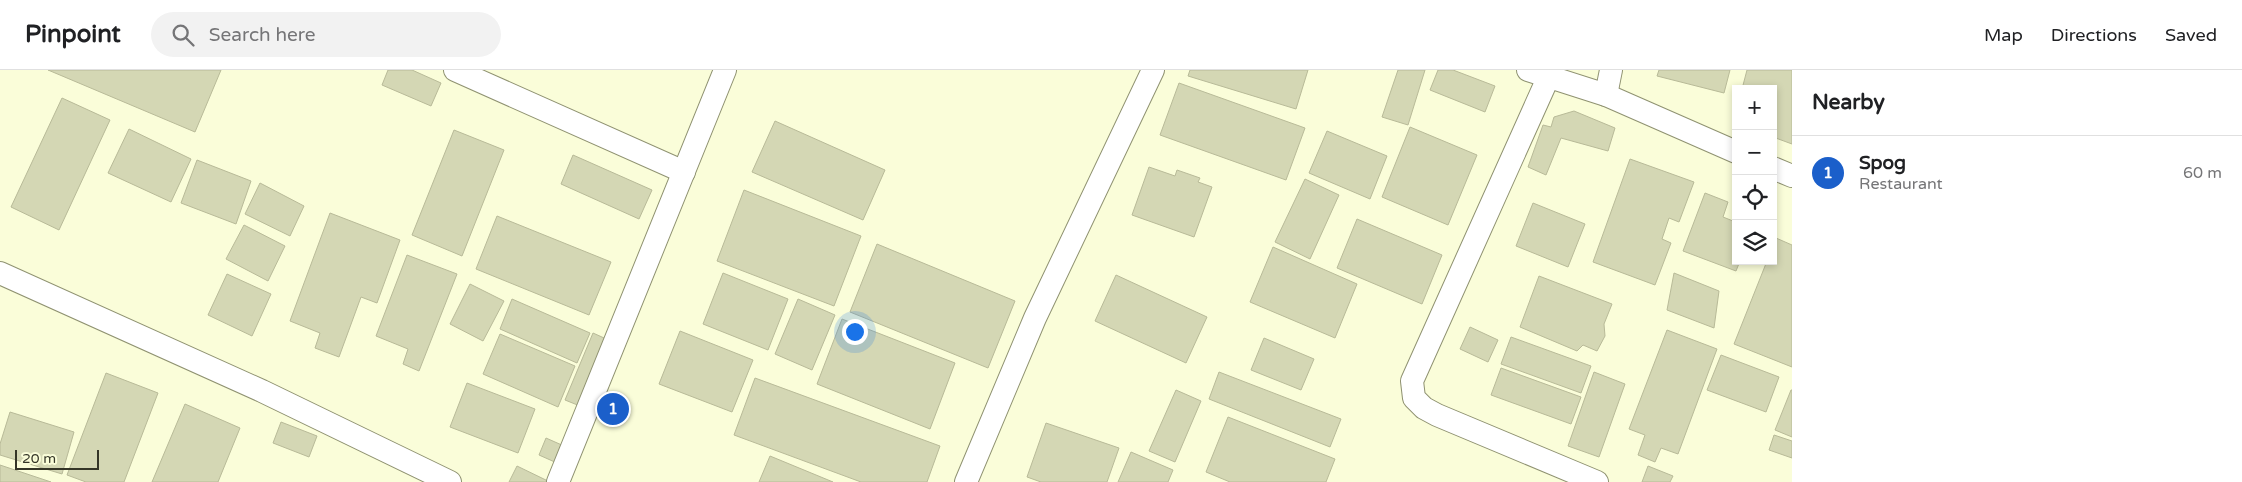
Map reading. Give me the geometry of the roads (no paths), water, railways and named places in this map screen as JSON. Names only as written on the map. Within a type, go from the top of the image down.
[{"type":"street","points":[[455,70],[684,172]]},
{"type":"street","points":[[558,482],[725,70]]},
{"type":"street","points":[[966,482],[1036,318],[1153,70]]},
{"type":"street","points":[[1606,94],[1611,70]]},
{"type":"street","points":[[1596,482],[1424,408],[1414,398],[1412,381],[1538,74],[1606,94],[1732,150]]},
{"type":"street","points":[[1777,170],[1792,176]]},
{"type":"street","points":[[0,274],[262,391],[450,482]]},
{"type":"place","name":"Spog","points":[[613,409]]}]
